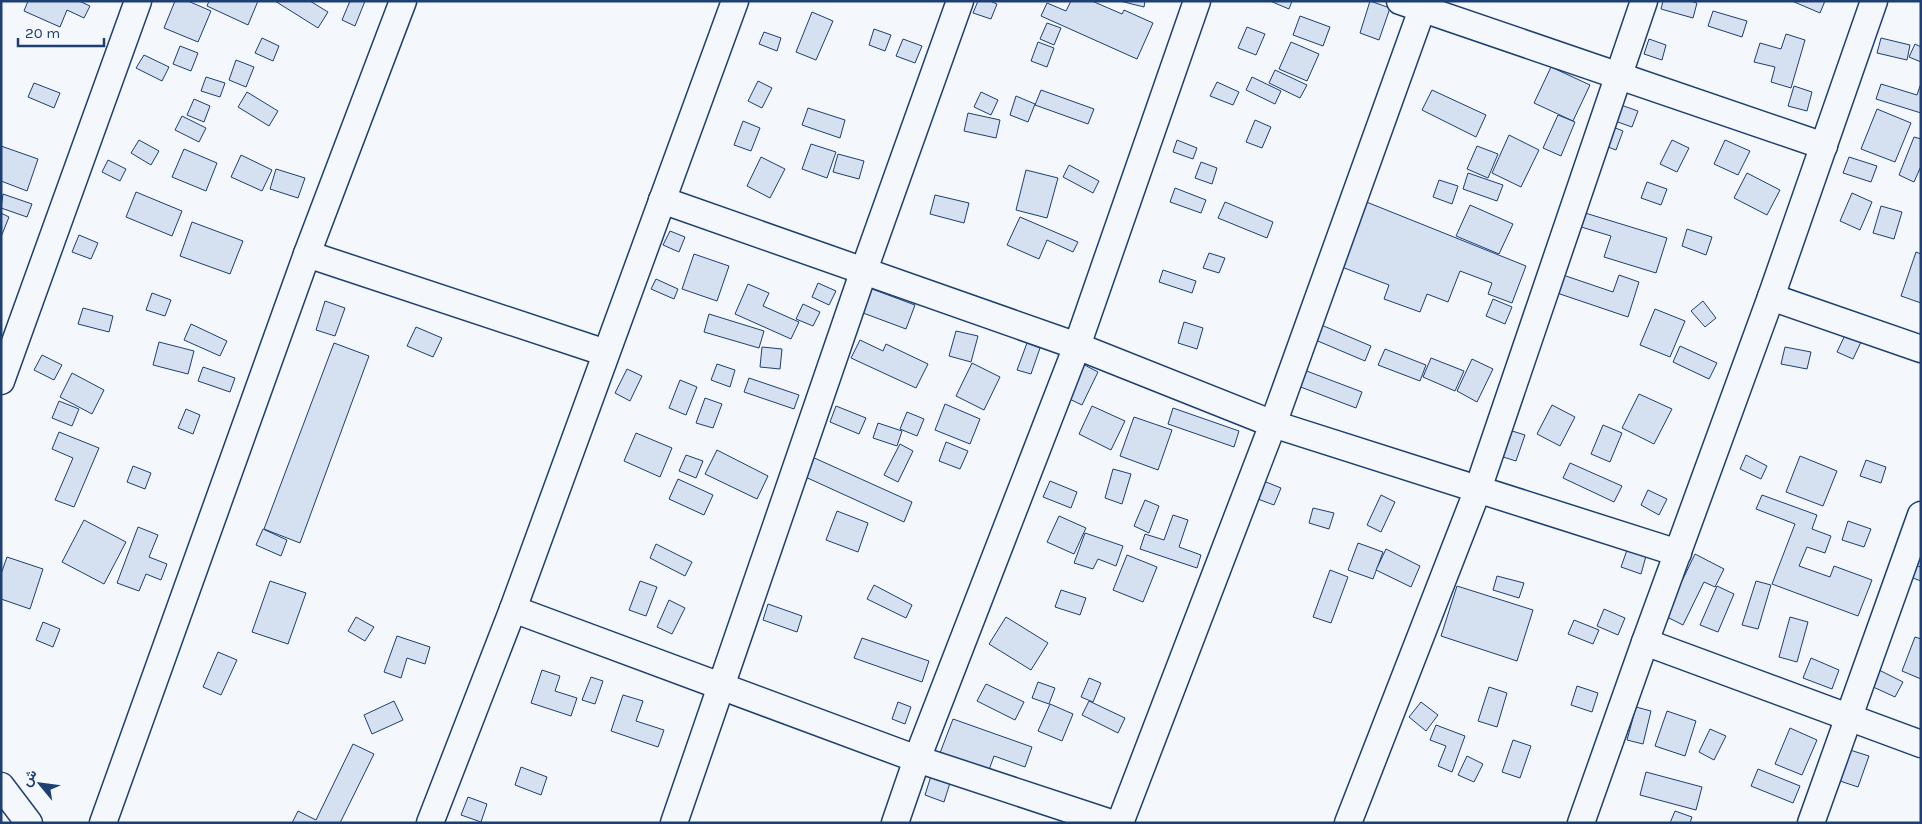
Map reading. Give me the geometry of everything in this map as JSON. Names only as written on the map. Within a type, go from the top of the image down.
[{"type":"street","points":[[1,380],[138,1]]},
{"type":"street","points":[[103,823],[307,254],[403,1]]},
{"type":"street","points":[[430,823],[513,609],[735,1]]},
{"type":"street","points":[[674,823],[864,270],[960,1]]},
{"type":"street","points":[[895,823],[917,759],[1077,346],[1197,1]]},
{"type":"street","points":[[1348,823],[1478,489],[1644,1]]},
{"type":"street","points":[[1581,823],[1645,642],[1772,297],[1874,1]]},
{"type":"street","points":[[1120,823],[1273,424],[1416,4],[1824,146]]},
{"type":"street","points":[[662,200],[1077,346],[1273,424],[1678,553]]},
{"type":"street","points":[[307,254],[606,353]]},
{"type":"street","points":[[1772,297],[1921,350]]},
{"type":"street","points":[[1811,823],[1921,515]]},
{"type":"street","points":[[513,609],[917,759],[1111,823]]},
{"type":"street","points":[[1645,642],[1921,744]]},
{"type":"street","points":[[1,786],[29,823]]},
{"type":"building","points":[[28,1],[79,1],[90,6],[84,18],[67,10],[60,27],[24,11]]},
{"type":"building","points":[[175,1],[188,1],[211,11],[198,42],[164,28]]},
{"type":"building","points":[[209,1],[258,1],[248,25],[207,6]]},
{"type":"building","points":[[275,1],[310,1],[328,12],[318,28]]},
{"type":"building","points":[[350,1],[365,1],[355,26],[342,20]]},
{"type":"building","points":[[978,1],[990,1],[997,4],[991,19],[973,13]]},
{"type":"building","points":[[1071,1],[1092,1],[1122,14],[1124,10],[1153,23],[1137,59],[1041,16],[1047,3],[1066,11]]},
{"type":"building","points":[[1120,1],[1145,1],[1144,7]]},
{"type":"building","points":[[1270,1],[1292,1],[1289,9]]},
{"type":"building","points":[[1370,1],[1390,8],[1379,40],[1360,33]]},
{"type":"building","points":[[1663,1],[1690,1],[1697,3],[1693,18],[1661,9]]},
{"type":"building","points":[[1792,1],[1825,1],[1820,13]]},
{"type":"building","points":[[1713,11],[1747,21],[1742,37],[1708,26]]},
{"type":"building","points":[[812,12],[833,21],[816,60],[796,52]]},
{"type":"building","points":[[1300,16],[1330,27],[1323,46],[1293,35]]},
{"type":"building","points":[[1047,23],[1061,28],[1054,45],[1040,39]]},
{"type":"building","points":[[1247,27],[1265,34],[1256,55],[1238,48]]},
{"type":"building","points":[[874,29],[891,35],[885,51],[869,45]]},
{"type":"building","points":[[764,32],[781,38],[777,51],[759,44]]},
{"type":"building","points":[[1786,34],[1805,40],[1791,88],[1771,82],[1775,67],[1754,62],[1760,43],[1781,49]]},
{"type":"building","points":[[262,38],[279,46],[273,61],[255,53]]},
{"type":"building","points":[[1881,38],[1910,45],[1907,60],[1877,53]]},
{"type":"building","points":[[903,39],[922,46],[915,63],[896,56]]},
{"type":"building","points":[[1649,39],[1666,45],[1662,60],[1644,54]]},
{"type":"building","points":[[1038,42],[1054,48],[1047,67],[1031,61]]},
{"type":"building","points":[[1291,42],[1319,54],[1307,81],[1279,69]]},
{"type":"building","points":[[1915,44],[1921,47],[1921,62],[1909,57]]},
{"type":"building","points":[[180,46],[198,53],[191,71],[173,64]]},
{"type":"building","points":[[144,55],[169,67],[162,81],[136,68]]},
{"type":"building","points":[[236,60],[254,67],[246,87],[229,80]]},
{"type":"building","points":[[1551,67],[1590,85],[1573,121],[1534,103]]},
{"type":"building","points":[[1275,70],[1307,85],[1300,98],[1269,83]]},
{"type":"building","points":[[206,77],[225,83],[220,97],[201,91]]},
{"type":"building","points":[[1252,77],[1281,91],[1275,104],[1246,90]]},
{"type":"building","points":[[758,81],[772,88],[762,108],[748,101]]},
{"type":"building","points":[[1217,82],[1239,92],[1233,105],[1210,96]]},
{"type":"building","points":[[34,83],[60,93],[54,108],[28,97]]},
{"type":"building","points":[[1921,83],[1921,113],[1876,99],[1881,84],[1917,95]]},
{"type":"building","points":[[1794,86],[1812,92],[1807,111],[1788,106]]},
{"type":"building","points":[[1041,90],[1094,109],[1088,124],[1035,105]]},
{"type":"building","points":[[1432,90],[1486,115],[1476,137],[1422,110]]},
{"type":"building","points":[[247,92],[278,111],[269,126],[238,107]]},
{"type":"building","points":[[981,92],[998,100],[991,115],[974,107]]},
{"type":"building","points":[[1016,96],[1035,104],[1028,122],[1010,115]]},
{"type":"building","points":[[194,99],[210,106],[204,122],[187,115]]},
{"type":"building","points":[[1618,104],[1638,111],[1632,127],[1612,120]]},
{"type":"building","points":[[808,108],[845,120],[840,138],[802,125]]},
{"type":"building","points":[[1877,109],[1911,123],[1895,162],[1861,149]]},
{"type":"building","points":[[968,113],[1000,120],[996,138],[964,131]]},
{"type":"building","points":[[1558,115],[1575,122],[1561,156],[1543,148]]},
{"type":"building","points":[[182,116],[206,128],[199,142],[175,130]]},
{"type":"building","points":[[1255,120],[1271,127],[1262,148],[1246,142]]},
{"type":"building","points":[[743,121],[760,128],[751,151],[734,145]]},
{"type":"building","points":[[1608,125],[1623,131],[1616,150],[1600,144]]},
{"type":"building","points":[[1509,135],[1539,150],[1521,187],[1492,173]]},
{"type":"building","points":[[1914,137],[1921,139],[1921,166],[1914,182],[1899,175]]},
{"type":"building","points":[[139,140],[159,151],[151,165],[131,153]]},
{"type":"building","points":[[1177,140],[1197,148],[1193,159],[1173,152]]},
{"type":"building","points":[[1672,140],[1689,148],[1677,172],[1660,164]]},
{"type":"building","points":[[1725,140],[1750,151],[1738,175],[1714,164]]},
{"type":"building","points":[[811,144],[836,152],[827,178],[802,169]]},
{"type":"building","points":[[1,146],[38,159],[27,191],[1,181]]},
{"type":"building","points":[[1477,146],[1498,154],[1488,178],[1467,169]]},
{"type":"building","points":[[184,149],[217,163],[206,191],[172,177]]},
{"type":"building","points":[[838,154],[864,161],[859,179],[833,172]]},
{"type":"building","points":[[241,155],[272,170],[262,191],[231,177]]},
{"type":"building","points":[[761,157],[785,169],[770,198],[747,186]]},
{"type":"building","points":[[1849,157],[1877,166],[1871,182],[1843,173]]},
{"type":"building","points":[[108,160],[126,169],[120,181],[102,172]]},
{"type":"building","points":[[1201,162],[1217,168],[1212,184],[1195,178]]},
{"type":"building","points":[[1069,165],[1099,181],[1093,193],[1063,177]]},
{"type":"building","points":[[276,169],[305,178],[298,198],[270,189]]},
{"type":"building","points":[[1026,170],[1058,178],[1047,218],[1016,210]]},
{"type":"building","points":[[1468,173],[1503,185],[1497,201],[1463,189]]},
{"type":"building","points":[[1747,173],[1780,190],[1767,215],[1734,198]]},
{"type":"building","points":[[1439,180],[1458,186],[1452,204],[1433,197]]},
{"type":"building","points":[[1647,182],[1667,189],[1661,205],[1641,198]]},
{"type":"building","points":[[1175,188],[1206,200],[1201,213],[1170,202]]},
{"type":"building","points":[[136,192],[182,211],[172,236],[126,217]]},
{"type":"building","points":[[1852,193],[1872,202],[1860,230],[1840,221]]},
{"type":"building","points":[[3,194],[32,204],[27,217],[1,208]]},
{"type":"building","points":[[935,195],[969,203],[964,223],[930,214]]},
{"type":"building","points":[[1364,201],[1526,266],[1512,303],[1488,294],[1492,283],[1460,271],[1448,302],[1427,294],[1420,312],[1384,299],[1389,285],[1339,266]]},
{"type":"building","points":[[1225,202],[1273,222],[1267,238],[1218,218]]},
{"type":"building","points":[[1470,205],[1513,224],[1499,254],[1456,236]]},
{"type":"building","points":[[1881,206],[1902,212],[1894,239],[1873,233]]},
{"type":"building","points":[[1572,209],[1667,238],[1656,273],[1604,257],[1611,236],[1568,223]]},
{"type":"building","points":[[1,213],[9,217],[1,237]]},
{"type":"building","points":[[1020,217],[1078,242],[1073,252],[1047,240],[1039,259],[1007,245]]},
{"type":"building","points":[[192,222],[243,241],[230,274],[180,256]]},
{"type":"building","points":[[1687,229],[1712,237],[1706,255],[1682,246]]},
{"type":"building","points":[[670,231],[685,237],[679,252],[663,245]]},
{"type":"building","points":[[79,235],[98,243],[91,259],[72,252]]},
{"type":"building","points":[[1916,252],[1921,254],[1921,303],[1901,296]]},
{"type":"building","points":[[1209,253],[1225,258],[1219,273],[1203,268]]},
{"type":"building","points":[[694,254],[729,266],[717,301],[682,289]]},
{"type":"building","points":[[1163,270],[1196,281],[1192,293],[1159,282]]},
{"type":"building","points":[[1563,275],[1613,292],[1619,275],[1639,282],[1628,317],[1557,293]]},
{"type":"building","points":[[656,279],[678,289],[674,299],[651,289]]},
{"type":"building","points":[[818,283],[836,291],[829,305],[812,297]]},
{"type":"building","points":[[748,284],[769,293],[763,306],[799,322],[791,339],[735,314]]},
{"type":"building","points":[[864,286],[915,305],[906,329],[855,310]]},
{"type":"building","points":[[152,293],[171,300],[165,316],[146,310]]},
{"type":"building","points":[[1493,299],[1512,307],[1505,324],[1486,316]]},
{"type":"building","points":[[325,301],[345,308],[335,336],[316,330]]},
{"type":"building","points":[[1703,301],[1716,318],[1705,327],[1691,311]]},
{"type":"building","points":[[803,304],[820,312],[813,326],[796,319]]},
{"type":"building","points":[[83,308],[113,316],[109,332],[78,324]]},
{"type":"building","points":[[1655,309],[1685,321],[1670,357],[1640,345]]},
{"type":"building","points":[[709,314],[764,331],[759,348],[704,332]]},
{"type":"building","points":[[1184,322],[1203,328],[1197,349],[1178,343]]},
{"type":"building","points":[[191,324],[227,341],[220,356],[184,340]]},
{"type":"building","points":[[1319,324],[1371,346],[1365,361],[1313,339]]},
{"type":"building","points":[[416,327],[442,338],[433,357],[407,346]]},
{"type":"building","points":[[956,331],[978,336],[971,362],[949,356]]},
{"type":"building","points":[[1845,335],[1861,342],[1853,359],[1837,352]]},
{"type":"building","points":[[860,340],[883,351],[886,344],[928,364],[916,388],[851,358]]},
{"type":"building","points":[[159,342],[194,351],[188,374],[153,365]]},
{"type":"building","points":[[334,343],[369,356],[300,543],[264,529]]},
{"type":"building","points":[[1027,343],[1040,348],[1031,374],[1017,370]]},
{"type":"building","points":[[1680,346],[1717,363],[1709,379],[1673,362]]},
{"type":"building","points":[[762,347],[782,349],[780,369],[760,367]]},
{"type":"building","points":[[1785,347],[1811,352],[1807,369],[1781,364]]},
{"type":"building","points":[[1385,349],[1426,365],[1420,381],[1378,365]]},
{"type":"building","points":[[42,355],[62,365],[54,380],[34,370]]},
{"type":"building","points":[[1431,358],[1464,371],[1455,391],[1423,377]]},
{"type":"building","points":[[1472,359],[1493,369],[1477,402],[1457,391]]},
{"type":"building","points":[[1075,360],[1098,372],[1082,405],[1059,394]]},
{"type":"building","points":[[972,363],[1000,377],[984,410],[956,396]]},
{"type":"building","points":[[717,364],[735,370],[730,387],[711,380]]},
{"type":"building","points":[[203,367],[235,378],[230,392],[198,381]]},
{"type":"building","points":[[627,369],[642,376],[630,401],[615,393]]},
{"type":"building","points":[[1304,370],[1362,392],[1356,408],[1298,386]]},
{"type":"building","points":[[72,373],[104,390],[92,414],[60,397]]},
{"type":"building","points":[[749,378],[799,395],[794,409],[744,392]]},
{"type":"building","points":[[680,380],[697,387],[686,415],[669,408]]},
{"type":"building","points":[[1639,394],[1672,409],[1654,444],[1622,428]]},
{"type":"building","points":[[705,398],[722,404],[713,428],[696,423]]},
{"type":"building","points":[[59,401],[79,409],[72,426],[52,418]]},
{"type":"building","points":[[945,404],[980,419],[970,444],[935,430]]},
{"type":"building","points":[[1552,405],[1575,417],[1560,446],[1537,434]]},
{"type":"building","points":[[836,406],[866,418],[859,434],[830,422]]},
{"type":"building","points":[[1092,406],[1125,421],[1111,450],[1079,434]]},
{"type":"building","points":[[1173,408],[1239,431],[1234,447],[1168,424]]},
{"type":"building","points":[[186,409],[200,415],[193,434],[178,428]]},
{"type":"building","points":[[907,412],[924,419],[917,436],[900,429]]},
{"type":"building","points":[[1134,417],[1172,430],[1158,470],[1120,456]]},
{"type":"building","points":[[878,423],[902,431],[897,446],[873,438]]},
{"type":"building","points":[[1603,425],[1622,433],[1610,462],[1591,454]]},
{"type":"building","points":[[1509,430],[1525,435],[1516,461],[1500,456]]},
{"type":"building","points":[[59,432],[99,448],[74,507],[55,500],[73,458],[52,449]]},
{"type":"building","points":[[636,433],[672,448],[660,477],[624,461]]},
{"type":"building","points":[[946,442],[968,451],[960,469],[939,461]]},
{"type":"building","points":[[900,444],[913,451],[898,482],[884,475]]},
{"type":"building","points":[[717,450],[768,476],[757,499],[705,474]]},
{"type":"building","points":[[686,455],[703,461],[696,478],[679,471]]},
{"type":"building","points":[[1746,455],[1767,466],[1761,479],[1740,469]]},
{"type":"building","points":[[810,456],[912,502],[904,522],[801,475]]},
{"type":"building","points":[[1800,456],[1837,471],[1823,506],[1786,492]]},
{"type":"building","points":[[1866,460],[1886,467],[1881,483],[1860,476]]},
{"type":"building","points":[[1570,463],[1622,486],[1614,502],[1563,478]]},
{"type":"building","points":[[133,466],[151,473],[145,489],[127,482]]},
{"type":"building","points":[[1113,469],[1131,474],[1122,504],[1105,498]]},
{"type":"building","points":[[678,479],[713,495],[704,515],[669,499]]},
{"type":"building","points":[[1261,480],[1281,488],[1274,505],[1255,498]]},
{"type":"building","points":[[1050,481],[1077,492],[1071,508],[1043,497]]},
{"type":"building","points":[[1648,490],[1667,499],[1659,515],[1641,505]]},
{"type":"building","points":[[1381,495],[1395,502],[1381,532],[1367,525]]},
{"type":"building","points":[[1762,495],[1817,515],[1812,529],[1831,536],[1825,553],[1807,547],[1799,566],[1830,577],[1834,566],[1872,580],[1858,616],[1772,584],[1795,524],[1756,509]]},
{"type":"building","points":[[1145,500],[1159,506],[1149,533],[1134,526]]},
{"type":"building","points":[[1313,508],[1334,513],[1329,529],[1309,523]]},
{"type":"building","points":[[837,511],[868,523],[858,552],[826,540]]},
{"type":"building","points":[[1173,515],[1188,520],[1179,547],[1201,555],[1197,568],[1140,549],[1145,534],[1164,540]]},
{"type":"building","points":[[1059,516],[1086,528],[1074,554],[1047,542]]},
{"type":"building","points":[[84,520],[126,542],[104,584],[62,562]]},
{"type":"building","points":[[1848,521],[1871,529],[1864,547],[1842,540]]},
{"type":"building","points":[[138,527],[158,535],[149,557],[167,564],[161,580],[146,574],[139,591],[117,583]]},
{"type":"building","points":[[263,529],[287,540],[281,556],[256,545]]},
{"type":"building","points":[[1085,533],[1123,546],[1116,566],[1098,559],[1093,569],[1074,563]]},
{"type":"building","points":[[1358,543],[1383,552],[1373,579],[1348,570]]},
{"type":"building","points":[[656,544],[692,562],[685,576],[650,558]]},
{"type":"building","points":[[1386,549],[1420,566],[1411,587],[1376,570]]},
{"type":"building","points":[[1627,550],[1646,556],[1641,574],[1621,567]]},
{"type":"building","points":[[1695,554],[1724,569],[1715,587],[1704,582],[1683,625],[1665,616]]},
{"type":"building","points":[[1127,555],[1157,567],[1143,602],[1113,590]]},
{"type":"building","points":[[7,557],[43,569],[30,609],[1,599],[1,574]]},
{"type":"building","points":[[1914,565],[1921,567],[1921,581],[1910,577]]},
{"type":"building","points":[[1330,570],[1348,577],[1331,623],[1313,617]]},
{"type":"building","points":[[1497,576],[1524,583],[1519,598],[1493,590]]},
{"type":"building","points":[[270,581],[306,593],[288,644],[252,632]]},
{"type":"building","points":[[640,581],[657,587],[646,616],[629,610]]},
{"type":"building","points":[[1756,581],[1771,585],[1758,629],[1742,625]]},
{"type":"building","points":[[874,585],[912,605],[906,618],[867,599]]},
{"type":"building","points":[[1457,586],[1533,610],[1517,661],[1441,636]]},
{"type":"building","points":[[1717,586],[1734,594],[1718,632],[1700,625]]},
{"type":"building","points":[[1061,590],[1086,598],[1080,615],[1055,607]]},
{"type":"building","points":[[669,600],[685,608],[672,634],[657,627]]},
{"type":"building","points":[[768,604],[802,616],[797,632],[763,620]]},
{"type":"building","points":[[1604,609],[1625,618],[1618,635],[1597,626]]},
{"type":"building","points":[[356,617],[374,627],[365,641],[348,631]]},
{"type":"building","points":[[1006,617],[1048,643],[1031,670],[989,644]]},
{"type":"building","points":[[1790,617],[1808,622],[1797,662],[1779,657]]},
{"type":"building","points":[[1574,620],[1599,630],[1593,644],[1568,634]]},
{"type":"building","points":[[43,622],[60,629],[53,647],[36,640]]},
{"type":"building","points":[[397,636],[430,647],[425,664],[407,658],[401,678],[384,672]]},
{"type":"building","points":[[1915,637],[1921,639],[1921,679],[1902,671]]},
{"type":"building","points":[[862,638],[929,661],[922,682],[854,658]]},
{"type":"building","points":[[218,652],[237,660],[221,695],[203,687]]},
{"type":"building","points":[[1811,658],[1839,670],[1832,689],[1803,678]]},
{"type":"building","points":[[542,670],[560,676],[555,691],[577,698],[571,716],[531,703]]},
{"type":"building","points":[[1879,670],[1903,682],[1895,697],[1871,686]]},
{"type":"building","points":[[591,677],[603,681],[595,704],[582,700]]},
{"type":"building","points":[[1089,678],[1101,683],[1093,702],[1081,697]]},
{"type":"building","points":[[1038,682],[1055,688],[1049,704],[1032,698]]},
{"type":"building","points":[[986,684],[1024,702],[1015,720],[977,701]]},
{"type":"building","points":[[1577,686],[1598,693],[1592,712],[1571,705]]},
{"type":"building","points":[[1489,687],[1507,693],[1497,727],[1478,721]]},
{"type":"building","points":[[623,695],[643,701],[636,721],[664,730],[658,747],[611,731]]},
{"type":"building","points":[[394,701],[403,720],[372,734],[364,715]]},
{"type":"building","points":[[1089,701],[1125,718],[1118,733],[1082,715]]},
{"type":"building","points":[[898,702],[911,707],[905,724],[892,719]]},
{"type":"building","points":[[1421,702],[1438,715],[1426,731],[1409,717]]},
{"type":"building","points":[[1050,704],[1073,714],[1062,741],[1038,731]]},
{"type":"building","points":[[1636,707],[1651,711],[1643,744],[1627,740]]},
{"type":"building","points":[[1667,711],[1696,721],[1685,756],[1655,746]]},
{"type":"building","points":[[953,719],[1032,747],[1025,767],[994,756],[989,770],[940,753]]},
{"type":"building","points":[[1436,725],[1465,736],[1452,772],[1438,766],[1446,746],[1430,740]]},
{"type":"building","points":[[1790,728],[1817,740],[1802,775],[1775,764]]},
{"type":"building","points":[[1710,729],[1726,736],[1714,760],[1699,752]]},
{"type":"building","points":[[1513,740],[1531,746],[1520,778],[1502,772]]},
{"type":"building","points":[[353,744],[374,754],[340,823],[292,823],[298,811],[316,820]]},
{"type":"building","points":[[1850,750],[1869,756],[1858,787],[1840,781]]},
{"type":"building","points":[[1467,756],[1483,764],[1474,782],[1458,775]]},
{"type":"building","points":[[521,767],[547,777],[541,795],[515,785]]},
{"type":"building","points":[[1758,769],[1800,786],[1793,803],[1751,786]]},
{"type":"building","points":[[1646,772],[1702,787],[1696,810],[1640,795]]},
{"type":"building","points":[[931,776],[950,783],[944,802],[925,795]]},
{"type":"building","points":[[468,797],[487,804],[481,822],[461,815]]},
{"type":"building","points":[[1675,811],[1692,817],[1690,823],[1670,823]]}]
